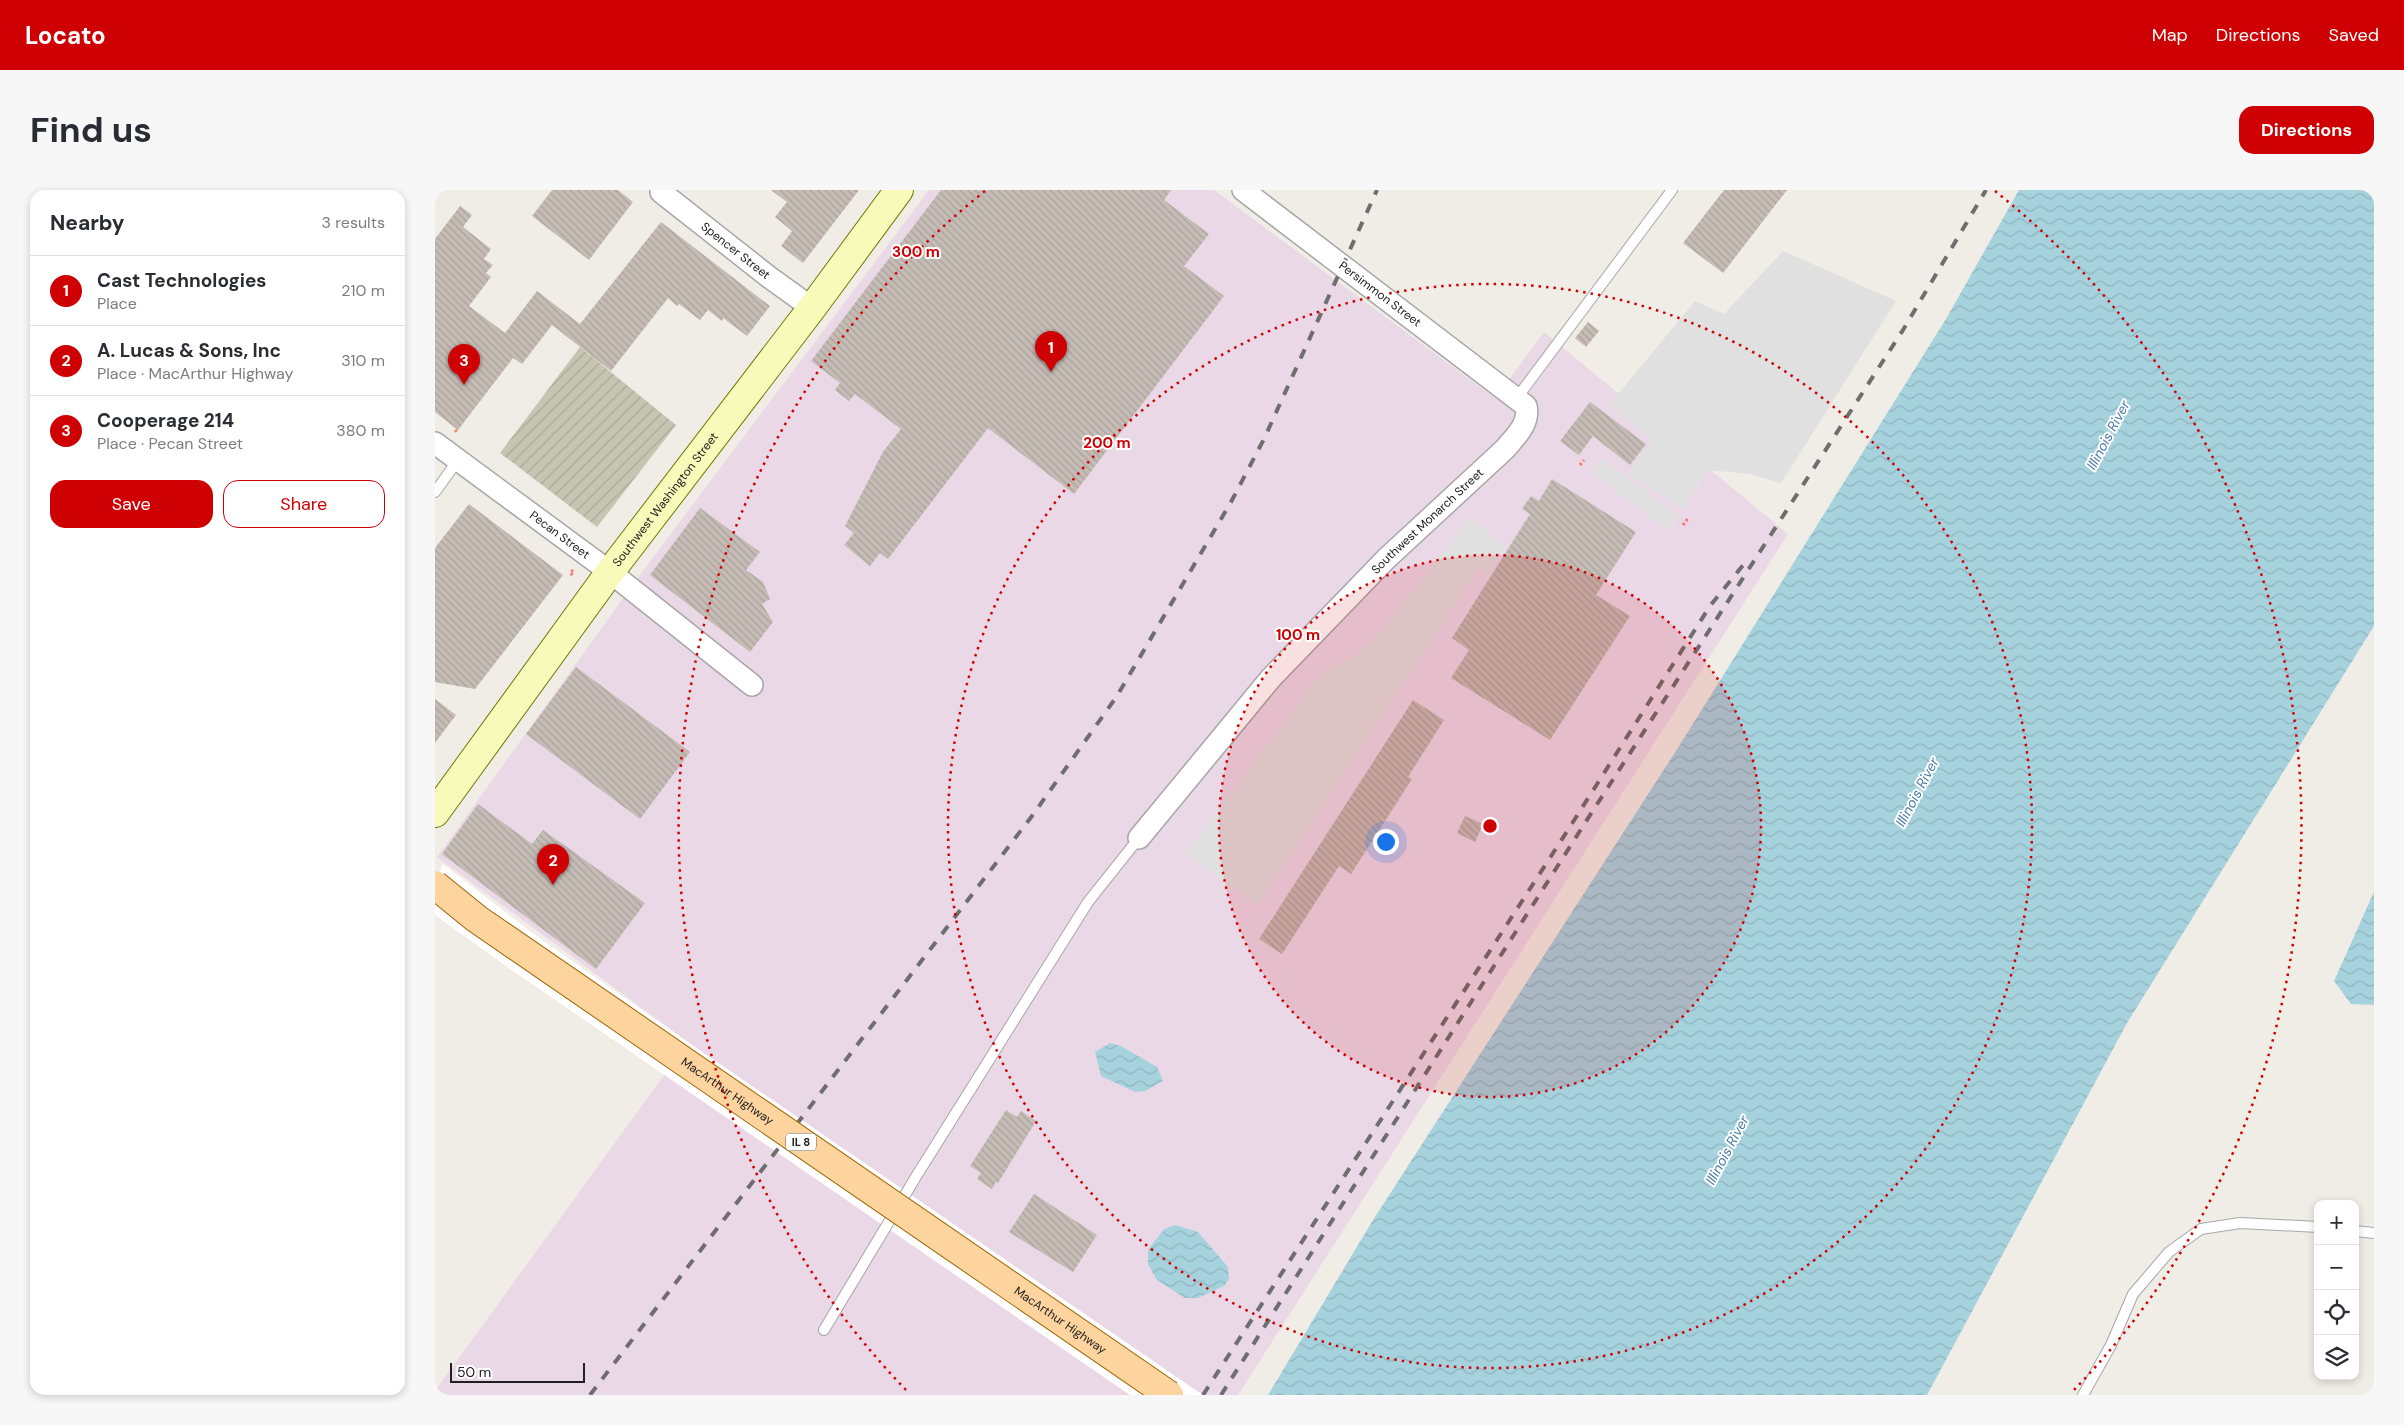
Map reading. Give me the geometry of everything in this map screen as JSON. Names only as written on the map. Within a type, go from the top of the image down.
[{"type":"main road","name":"Southwest Washington Street","points":[[435,813],[610,572],[812,308],[899,190]]},
{"type":"main road","name":"MacArthur Highway","points":[[435,885],[485,925],[1169,1395]]},
{"type":"street","name":"Persimmon Street","points":[[1243,190],[1516,398]]},
{"type":"street","name":"Spencer Street","points":[[662,191],[769,277],[812,308]]},
{"type":"street","name":"Southwest Monarch Street","points":[[1139,838],[1271,678],[1386,559],[1505,449],[1522,428],[1528,414],[1526,406],[1516,398]]},
{"type":"street","name":"Pecan Street","points":[[435,443],[610,572],[752,685]]},
{"type":"lane","points":[[1516,398],[1672,190]]},
{"type":"lane","points":[[435,492],[458,460]]},
{"type":"lane","points":[[824,1330],[917,1175],[1088,902],[1139,838]]},
{"type":"lane","points":[[2083,1395],[2111,1345],[2133,1294],[2169,1252],[2201,1229],[2240,1223],[2314,1227]]},
{"type":"lane","points":[[2359,1231],[2374,1233]]},
{"type":"path","points":[[1580,465],[1584,460]]},
{"type":"path","points":[[1683,525],[1689,517]]},
{"type":"path","points":[[573,570],[570,574],[574,576]]},
{"type":"shaded area","points":[[929,190],[1214,190],[1495,398],[1544,332],[1788,534],[1238,1395],[435,1395],[435,1391],[688,1042],[437,857],[637,579]]},
{"type":"shaded area","points":[[1783,251],[1896,301],[1781,483],[1750,474],[1707,470],[1683,509],[1628,474],[1652,441],[1609,405],[1695,301],[1724,314]]},
{"type":"shaded area","points":[[580,347],[676,425],[597,527],[500,453]]},
{"type":"shaded area","points":[[1602,459],[1680,516],[1669,531],[1591,473]]},
{"type":"shaded area","points":[[1470,518],[1505,546],[1488,573],[1479,567],[1258,906],[1185,854],[1323,671],[1351,658],[1372,642]]},
{"type":"water","name":"Illinois River","points":[[2019,190],[2374,190],[2374,626],[2127,1023],[1927,1395],[1268,1395],[1373,1220],[1674,754],[1946,319]]},
{"type":"water","points":[[2374,892],[2374,1005],[2351,1004],[2334,981]]},
{"type":"water","points":[[1110,1043],[1121,1046],[1157,1067],[1163,1081],[1145,1091],[1135,1092],[1101,1076],[1095,1052]]},
{"type":"water","points":[[1175,1225],[1198,1232],[1228,1267],[1229,1279],[1224,1286],[1198,1298],[1185,1298],[1157,1280],[1148,1264],[1148,1250],[1164,1229]]},
{"type":"pier","points":[[443,864],[531,932],[679,1036],[1203,1395],[1130,1395],[506,966],[435,915],[435,882]]},
{"type":"building","points":[[552,190],[618,190],[633,202],[589,260],[532,216]]},
{"type":"building","points":[[771,190],[859,190],[803,263],[781,246],[792,231],[775,217],[787,202]]},
{"type":"building","points":[[941,190],[1171,190],[1164,200],[1209,234],[1184,266],[1224,296],[1074,494],[988,428],[888,559],[880,553],[870,566],[844,545],[854,533],[845,526],[883,452],[901,429],[855,394],[849,401],[835,390],[840,383],[811,361]]},
{"type":"building","points":[[1724,190],[1787,190],[1723,273],[1683,243]]},
{"type":"building","points":[[460,206],[472,215],[463,227],[491,249],[484,259],[493,265],[486,273],[491,277],[469,306],[505,333],[537,291],[580,324],[661,222],[770,306],[747,336],[723,318],[722,321],[708,310],[700,320],[668,298],[611,371],[552,325],[522,364],[513,358],[458,430],[435,412],[435,239]]},
{"type":"building","points":[[1588,322],[1599,331],[1586,347],[1575,338]]},
{"type":"building","points":[[1590,402],[1646,444],[1630,465],[1593,436],[1579,455],[1560,441]]},
{"type":"building","points":[[1552,479],[1636,532],[1596,595],[1630,616],[1550,740],[1451,678],[1469,650],[1452,638],[1530,514],[1522,509],[1531,496],[1539,501]]},
{"type":"building","points":[[469,504],[563,575],[475,689],[435,682],[435,548]]},
{"type":"building","points":[[700,508],[760,552],[746,570],[763,582],[770,599],[762,604],[773,622],[750,652],[650,575]]},
{"type":"building","points":[[576,667],[690,752],[640,819],[526,734]]},
{"type":"building","points":[[435,699],[456,715],[435,743]]},
{"type":"building","points":[[1413,700],[1444,720],[1408,777],[1412,779],[1351,874],[1339,866],[1282,954],[1259,939]]},
{"type":"building","points":[[478,804],[532,844],[543,830],[645,903],[596,969],[442,854]]},
{"type":"building","points":[[1465,816],[1483,824],[1475,842],[1457,833]]},
{"type":"building","points":[[1006,1110],[1017,1117],[1021,1111],[1036,1121],[998,1183],[996,1182],[992,1189],[977,1179],[981,1173],[970,1166]]},
{"type":"building","points":[[1034,1194],[1097,1235],[1073,1272],[1009,1232]]},
{"type":"railway","points":[[590,1395],[1032,816],[1117,696],[1231,502],[1264,439],[1377,190]]},
{"type":"railway","points":[[1221,1395],[1592,812],[1903,330],[1986,190]]},
{"type":"railway","points":[[1203,1395],[1566,833],[1710,606],[1748,559]]},
{"type":"place","name":"Cast Technologies","points":[[1051,372]]},
{"type":"place","name":"Cooperage 214","points":[[464,385]]},
{"type":"place","name":"A. Lucas & Sons, Inc","points":[[553,885]]}]
